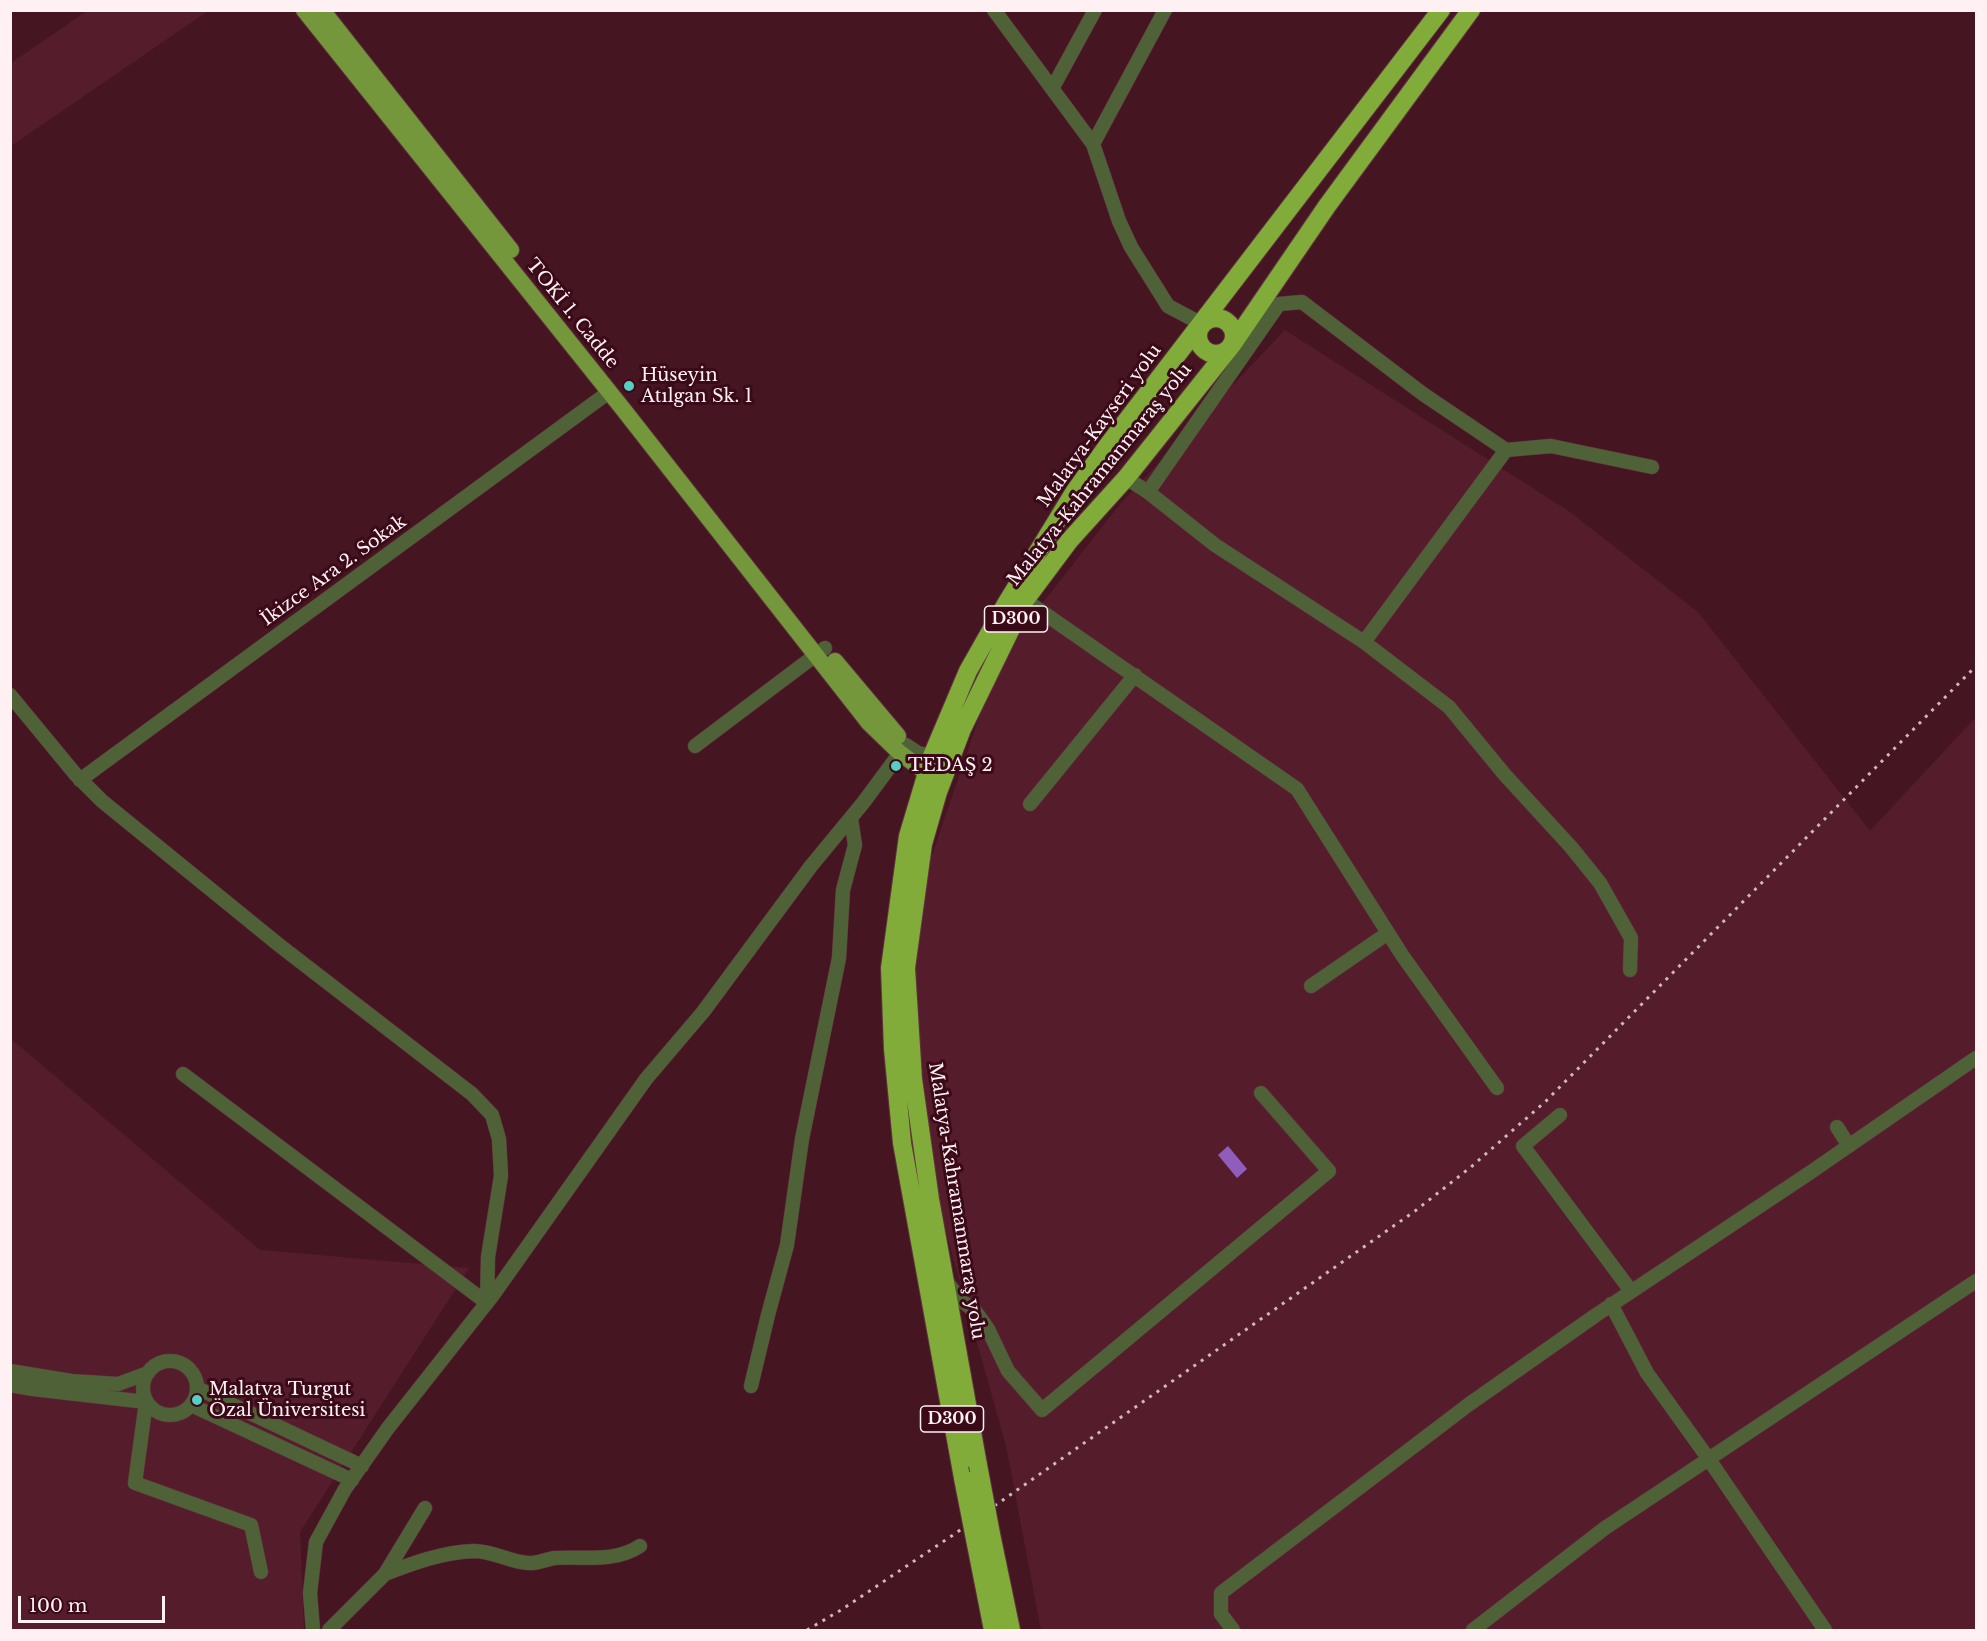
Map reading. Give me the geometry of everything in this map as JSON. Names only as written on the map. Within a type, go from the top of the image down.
[{"type":"highway","name":"Malatya-Kayseri yolu","points":[[993,1630],[983,1536],[963,1478],[902,1143],[893,1049],[890,968],[908,836],[929,764],[968,671],[1075,491],[1441,10]]},
{"type":"highway","name":"Malatya-Kahramanmaraş yolu","points":[[1011,1630],[983,1536],[978,1465],[930,1199],[913,1079],[906,968],[923,844],[938,792],[962,729],[1025,600],[1069,541],[1126,478],[1232,345],[1327,206],[1471,10]]},
{"type":"highway","points":[[1213,318],[1229,323],[1234,334],[1232,345],[1223,352],[1207,351],[1199,341],[1202,324],[1213,318]]},
{"type":"main road","name":"TOKİ 1. Cadde","points":[[304,10],[609,392],[820,651],[883,720],[903,749],[929,764]]},
{"type":"main road","name":"TOKİ 1. Cadde","points":[[322,10],[820,651]]},
{"type":"street","points":[[994,10],[1093,144],[1119,221],[1131,246],[1168,306],[1202,324]]},
{"type":"street","points":[[1003,24],[1010,10]]},
{"type":"street","points":[[1052,89],[1095,10]]},
{"type":"street","points":[[1093,144],[1165,10]]},
{"type":"street","points":[[1148,492],[1279,304],[1302,302],[1423,394],[1506,450],[1551,446],[1652,467]]},
{"type":"street","name":"İkizce Ara 2. Sokak","points":[[80,780],[609,392]]},
{"type":"street","points":[[1364,642],[1506,450]]},
{"type":"street","points":[[1126,478],[1148,492],[1215,545],[1364,642],[1449,707],[1505,775],[1571,847],[1600,884],[1631,938],[1630,970]]},
{"type":"street","points":[[1025,600],[1297,789],[1389,933],[1497,1088]]},
{"type":"street","points":[[695,746],[820,651]]},
{"type":"street","points":[[1030,804],[1135,675]]},
{"type":"street","points":[[10,695],[80,780],[102,801],[279,945],[471,1094],[492,1115],[499,1139],[501,1176],[488,1257],[487,1303]]},
{"type":"street","points":[[313,1630],[310,1593],[316,1542],[352,1480],[388,1428],[487,1303],[646,1079],[703,1012],[811,866],[903,749]]},
{"type":"street","points":[[751,1386],[787,1245],[802,1138],[838,958],[843,890],[855,845],[850,819]]},
{"type":"street","points":[[1311,986],[1389,933]]},
{"type":"street","points":[[1233,1630],[1221,1614],[1221,1593],[1468,1405],[1611,1304],[1977,1058]]},
{"type":"street","points":[[183,1074],[487,1303]]},
{"type":"street","points":[[946,1281],[962,1301],[976,1312],[988,1329],[1008,1371],[1042,1410],[1329,1171],[1262,1093]]},
{"type":"street","points":[[1560,1115],[1523,1146],[1631,1291]]},
{"type":"street","points":[[1837,1126],[1849,1146]]},
{"type":"street","points":[[1473,1630],[1605,1528],[1977,1281]]},
{"type":"street","points":[[1611,1304],[1647,1374],[1708,1458],[1826,1630]]},
{"type":"street","points":[[10,1385],[146,1402],[152,1409],[168,1416],[177,1415],[192,1405],[197,1388],[191,1371],[184,1365],[166,1361],[158,1364],[148,1373],[142,1385],[146,1402],[135,1483],[251,1525],[261,1572]]},
{"type":"street","points":[[10,1371],[71,1381],[118,1384],[148,1373]]},
{"type":"street","points":[[197,1388],[362,1466]]},
{"type":"street","points":[[192,1405],[352,1480]]},
{"type":"street","points":[[328,1630],[385,1574],[425,1508]]},
{"type":"street","points":[[385,1574],[446,1554],[476,1551],[530,1564],[554,1558],[627,1555],[640,1546]]},
{"type":"shaded area","points":[[87,11],[208,11],[11,146],[11,63]]},
{"type":"shaded area","points":[[1285,330],[1570,512],[1698,612],[1870,831],[1976,717],[1976,1630],[1041,1630],[1006,1446],[937,1200],[911,1003],[929,864],[999,659],[1120,504]]},
{"type":"shaded area","name":"Malatya Turgut Özal Üniversitesi","points":[[10,1038],[260,1250],[469,1268],[300,1532],[304,1630],[11,1630]]},
{"type":"shaded area","points":[[1228,1146],[1247,1169],[1237,1178],[1218,1155]]},
{"type":"railway","points":[[807,1630],[953,1535],[1415,1211],[1471,1167],[1546,1101],[1976,666]]},
{"type":"place","name":"Hüseyin Atılgan Sk. 1","points":[[629,386]]},
{"type":"place","name":"TEDAŞ 2","points":[[896,766]]},
{"type":"place","name":"Malatya Turgut Özal Üniversitesi","points":[[197,1400]]}]
